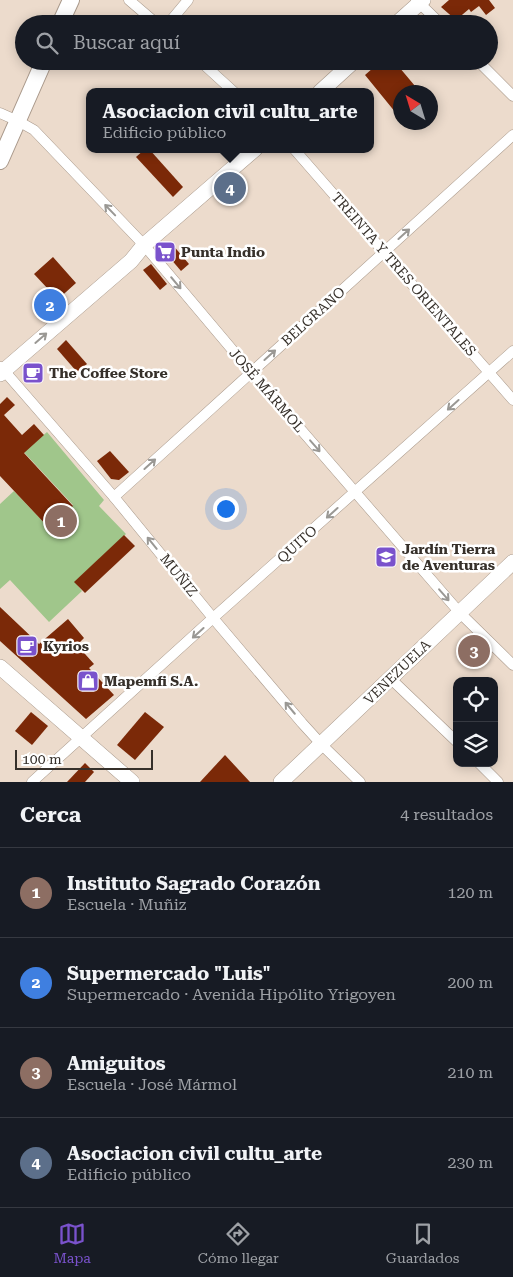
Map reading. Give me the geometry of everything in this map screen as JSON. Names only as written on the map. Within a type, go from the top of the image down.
[{"type":"main road","points":[[64,15],[71,0]]},
{"type":"main road","points":[[405,15],[419,1]]},
{"type":"main road","points":[[0,161],[40,70]]},
{"type":"main road","points":[[324,88],[344,70]]},
{"type":"main road","points":[[1,370],[131,261],[144,245],[250,153]]},
{"type":"main road","name":"VENEZUELA","points":[[281,782],[513,562]]},
{"type":"main road","points":[[0,667],[132,782]]},
{"type":"street","points":[[129,0],[146,15]]},
{"type":"street","points":[[176,15],[188,0]]},
{"type":"street","points":[[419,1],[432,15]]},
{"type":"street","points":[[210,70],[230,88]]},
{"type":"street","points":[[487,70],[513,96]]},
{"type":"street","name":"JOSÉ MÁRMOL","points":[[0,113],[34,130],[144,245],[460,613],[513,664]]},
{"type":"street","name":"BELGRANO","points":[[114,497],[513,135]]},
{"type":"street","name":"TREINTA Y TRES ORIENTALES","points":[[298,153],[513,400]]},
{"type":"street","name":"QUITO","points":[[32,782],[513,351]]},
{"type":"street","name":"MUÑIZ","points":[[1,370],[114,497],[213,618],[322,745],[360,782]]},
{"type":"street","points":[[391,679],[453,738]]},
{"type":"street","points":[[483,767],[498,782]]},
{"type":"green space","points":[[47,432],[104,500],[99,506],[126,534],[75,582],[82,591],[49,622],[10,580],[0,589],[0,504],[14,491],[49,528],[58,520],[70,532],[76,526],[65,513],[73,505],[20,448],[30,447]]},
{"type":"building","points":[[449,0],[489,0],[495,8],[486,15],[479,6],[471,12],[469,9],[462,15],[450,15],[441,7]]},
{"type":"building","points":[[371,70],[402,70],[414,85],[393,85],[393,109],[365,75]]},
{"type":"building","points":[[140,153],[153,153],[183,187],[173,197],[136,157]]},
{"type":"building","points":[[172,244],[189,264],[181,271],[164,251]]},
{"type":"building","points":[[53,257],[76,283],[56,301],[49,290],[34,274]]},
{"type":"building","points":[[151,264],[167,284],[160,290],[143,270]]},
{"type":"building","points":[[66,340],[87,364],[77,372],[57,349]]},
{"type":"building","points":[[7,397],[15,405],[4,415],[22,435],[34,424],[44,435],[24,453],[73,506],[49,528],[0,476],[0,404]]},
{"type":"building","points":[[110,451],[129,472],[119,480],[111,479],[97,461]]},
{"type":"building","points":[[124,535],[135,546],[85,593],[74,582]]},
{"type":"building","points":[[0,607],[39,644],[68,619],[84,638],[77,645],[94,664],[89,668],[114,695],[86,719],[0,641]]},
{"type":"building","points":[[31,712],[48,726],[32,745],[15,731]]},
{"type":"building","points":[[145,712],[164,727],[135,760],[117,745]]},
{"type":"building","points":[[225,755],[250,782],[200,782]]},
{"type":"building","points":[[85,763],[94,772],[85,782],[67,782]]},
{"type":"place","name":"Asociacion civil cultu_arte","points":[[230,188]]},
{"type":"place","name":"Punta Indio","points":[[165,252]]},
{"type":"place","name":"Supermercado \"Luis\"","points":[[50,305]]},
{"type":"place","name":"The Coffee Store","points":[[33,373]]},
{"type":"place","name":"Instituto Sagrado Corazón","points":[[61,521]]},
{"type":"place","name":"Jardín Tierra de Aventuras","points":[[386,557]]},
{"type":"place","name":"Kyrios","points":[[27,646]]},
{"type":"place","name":"Amiguitos","points":[[474,651]]},
{"type":"place","name":"Mapemfi S.A.","points":[[88,681]]}]
